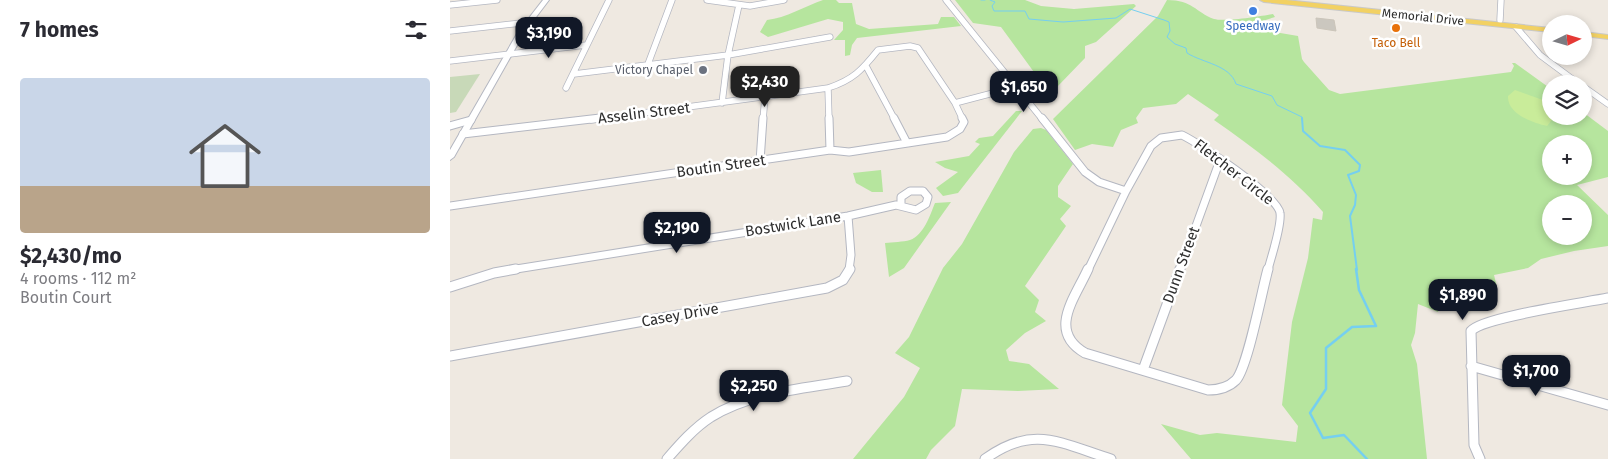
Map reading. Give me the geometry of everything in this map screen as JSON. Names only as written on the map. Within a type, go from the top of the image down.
[{"type":"main road","name":"Memorial Drive","points":[[1264,0],[1542,25]]},
{"type":"main road","name":"Memorial Drive","points":[[1313,0],[1542,29]]},
{"type":"main road","points":[[1592,30],[1607,34]]},
{"type":"main road","points":[[1592,34],[1607,34]]},
{"type":"street","points":[[450,5],[497,0]]},
{"type":"street","points":[[450,157],[521,32],[531,22],[546,0]]},
{"type":"street","points":[[566,88],[609,0]]},
{"type":"street","points":[[648,64],[672,0]]},
{"type":"street","points":[[707,0],[739,5],[757,5],[784,0]]},
{"type":"street","points":[[946,0],[1085,172],[1099,182],[1126,191]]},
{"type":"street","points":[[1500,20],[1502,0]]},
{"type":"street","points":[[722,103],[728,55],[739,5]]},
{"type":"street","points":[[450,30],[531,22]]},
{"type":"street","points":[[1516,27],[1540,55],[1567,75]]},
{"type":"street","points":[[574,74],[728,55],[830,37]]},
{"type":"street","points":[[450,60],[586,45]]},
{"type":"street","name":"Asselin Street","points":[[463,134],[512,127],[565,123],[828,88],[848,81],[866,66],[878,50],[903,46],[916,47],[955,103]]},
{"type":"street","points":[[866,66],[907,143]]},
{"type":"street","points":[[955,103],[1016,87]]},
{"type":"street","points":[[828,88],[830,150]]},
{"type":"street","points":[[1592,93],[1608,104]]},
{"type":"street","points":[[760,161],[765,97]]},
{"type":"street","name":"Boutin Street","points":[[450,206],[830,150],[849,152],[941,138],[960,129],[963,125],[964,119],[955,103]]},
{"type":"street","points":[[450,126],[472,120]]},
{"type":"street","name":"Fletcher Circle","points":[[1173,135],[1186,137],[1220,160],[1271,199],[1281,214],[1243,369],[1234,383],[1211,391],[1201,389],[1109,361],[1080,350],[1070,343],[1064,327],[1068,311],[1126,191],[1151,146],[1159,138],[1173,135]]},
{"type":"street","name":"Dunn Street","points":[[1143,370],[1220,160]]},
{"type":"street","name":"Bostwick Lane","points":[[450,287],[511,270],[848,216],[901,205]]},
{"type":"street","name":"Casey Drive","points":[[450,356],[831,286],[842,280],[849,272],[851,258],[848,216]]},
{"type":"street","points":[[1480,459],[1474,445],[1471,331],[1475,326],[1504,318],[1608,298]]},
{"type":"street","points":[[1471,366],[1608,405]]},
{"type":"street","points":[[667,459],[702,424],[729,407],[772,395],[847,381]]},
{"type":"street","points":[[985,459],[1004,445],[1017,439],[1030,437],[1056,442],[1111,459]]},
{"type":"green space","points":[[823,0],[852,3],[856,24],[869,29],[938,24],[941,17],[954,17],[961,26],[857,38],[852,45],[850,55],[845,56],[845,40],[834,40],[843,30],[843,22],[828,19],[768,37],[760,32],[767,20]]},
{"type":"green space","points":[[955,0],[1025,0],[1041,6],[1074,9],[1134,4],[1136,6],[1096,42],[1085,46],[1085,58],[1057,87],[1047,90],[1001,27],[973,23]]},
{"type":"green space","points":[[1167,0],[1183,2],[1219,20],[1273,14],[1275,17],[1250,25],[1252,28],[1298,36],[1304,62],[1329,90],[1340,94],[1511,72],[1514,66],[1512,63],[1515,63],[1542,82],[1542,125],[1592,125],[1592,119],[1608,131],[1608,177],[1592,181],[1592,135],[1542,135],[1542,185],[1577,185],[1587,195],[1542,195],[1542,245],[1592,245],[1592,200],[1608,215],[1608,246],[1574,251],[1541,259],[1528,268],[1494,275],[1497,287],[1460,280],[1443,288],[1438,312],[1418,304],[1415,333],[1411,345],[1417,364],[1427,459],[1191,459],[1161,424],[1200,435],[1217,433],[1296,442],[1298,426],[1282,405],[1292,322],[1308,258],[1313,218],[1322,220],[1323,212],[1285,174],[1214,120],[1219,115],[1188,94],[1176,104],[1143,108],[1136,118],[1138,123],[1121,130],[1113,147],[1092,144],[1075,150],[1053,119],[1158,16]]},
{"type":"green space","points":[[480,74],[456,112],[450,113],[450,77]]},
{"type":"green space","points":[[1515,90],[1542,100],[1542,125],[1516,113],[1509,102],[1508,96]]},
{"type":"green space","points":[[1016,111],[1022,111],[958,193],[943,196],[936,188],[958,172],[945,168],[935,162],[969,156],[980,144],[975,142],[979,138],[993,136]]},
{"type":"green space","points":[[1041,128],[1046,130],[1073,164],[1058,186],[1058,197],[1071,206],[1060,219],[1066,226],[1025,286],[1039,300],[1035,312],[1046,321],[1025,333],[1006,350],[1009,361],[1029,364],[1059,389],[1018,391],[962,389],[955,426],[931,450],[926,459],[853,459],[904,397],[920,368],[895,353],[909,337],[943,268],[962,244],[1014,152],[1033,129]]},
{"type":"green space","points":[[881,170],[883,192],[872,192],[856,183],[853,173]]},
{"type":"green space","points":[[951,202],[904,268],[889,277],[885,243],[907,241],[915,237],[926,224],[935,203]]},
{"type":"green space","points":[[1477,295],[1488,308],[1459,313],[1448,299]]},
{"type":"building","points":[[1316,18],[1334,20],[1336,31],[1317,28]]},
{"type":"waterway","points":[[990,0],[995,2],[992,6],[994,11],[1025,11],[1029,19],[1063,22],[1116,18],[1130,9],[1164,20],[1169,22],[1170,31],[1167,37],[1175,44],[1186,48],[1187,53],[1222,68],[1233,78],[1236,84],[1272,96],[1277,105],[1302,118]]},
{"type":"waterway","points":[[1302,118],[1303,131],[1320,146],[1345,150],[1360,165],[1359,171],[1348,175],[1356,195],[1355,205],[1350,216],[1357,270]]},
{"type":"waterway","points":[[1356,269],[1359,290],[1376,326],[1352,327],[1326,348],[1326,389],[1310,413],[1323,438],[1344,435],[1367,459]]},
{"type":"place","name":"Speedway","points":[[1253,11]]},
{"type":"place","name":"Taco Bell","points":[[1396,28]]},
{"type":"place","name":"Victory Chapel","points":[[703,70]]}]
